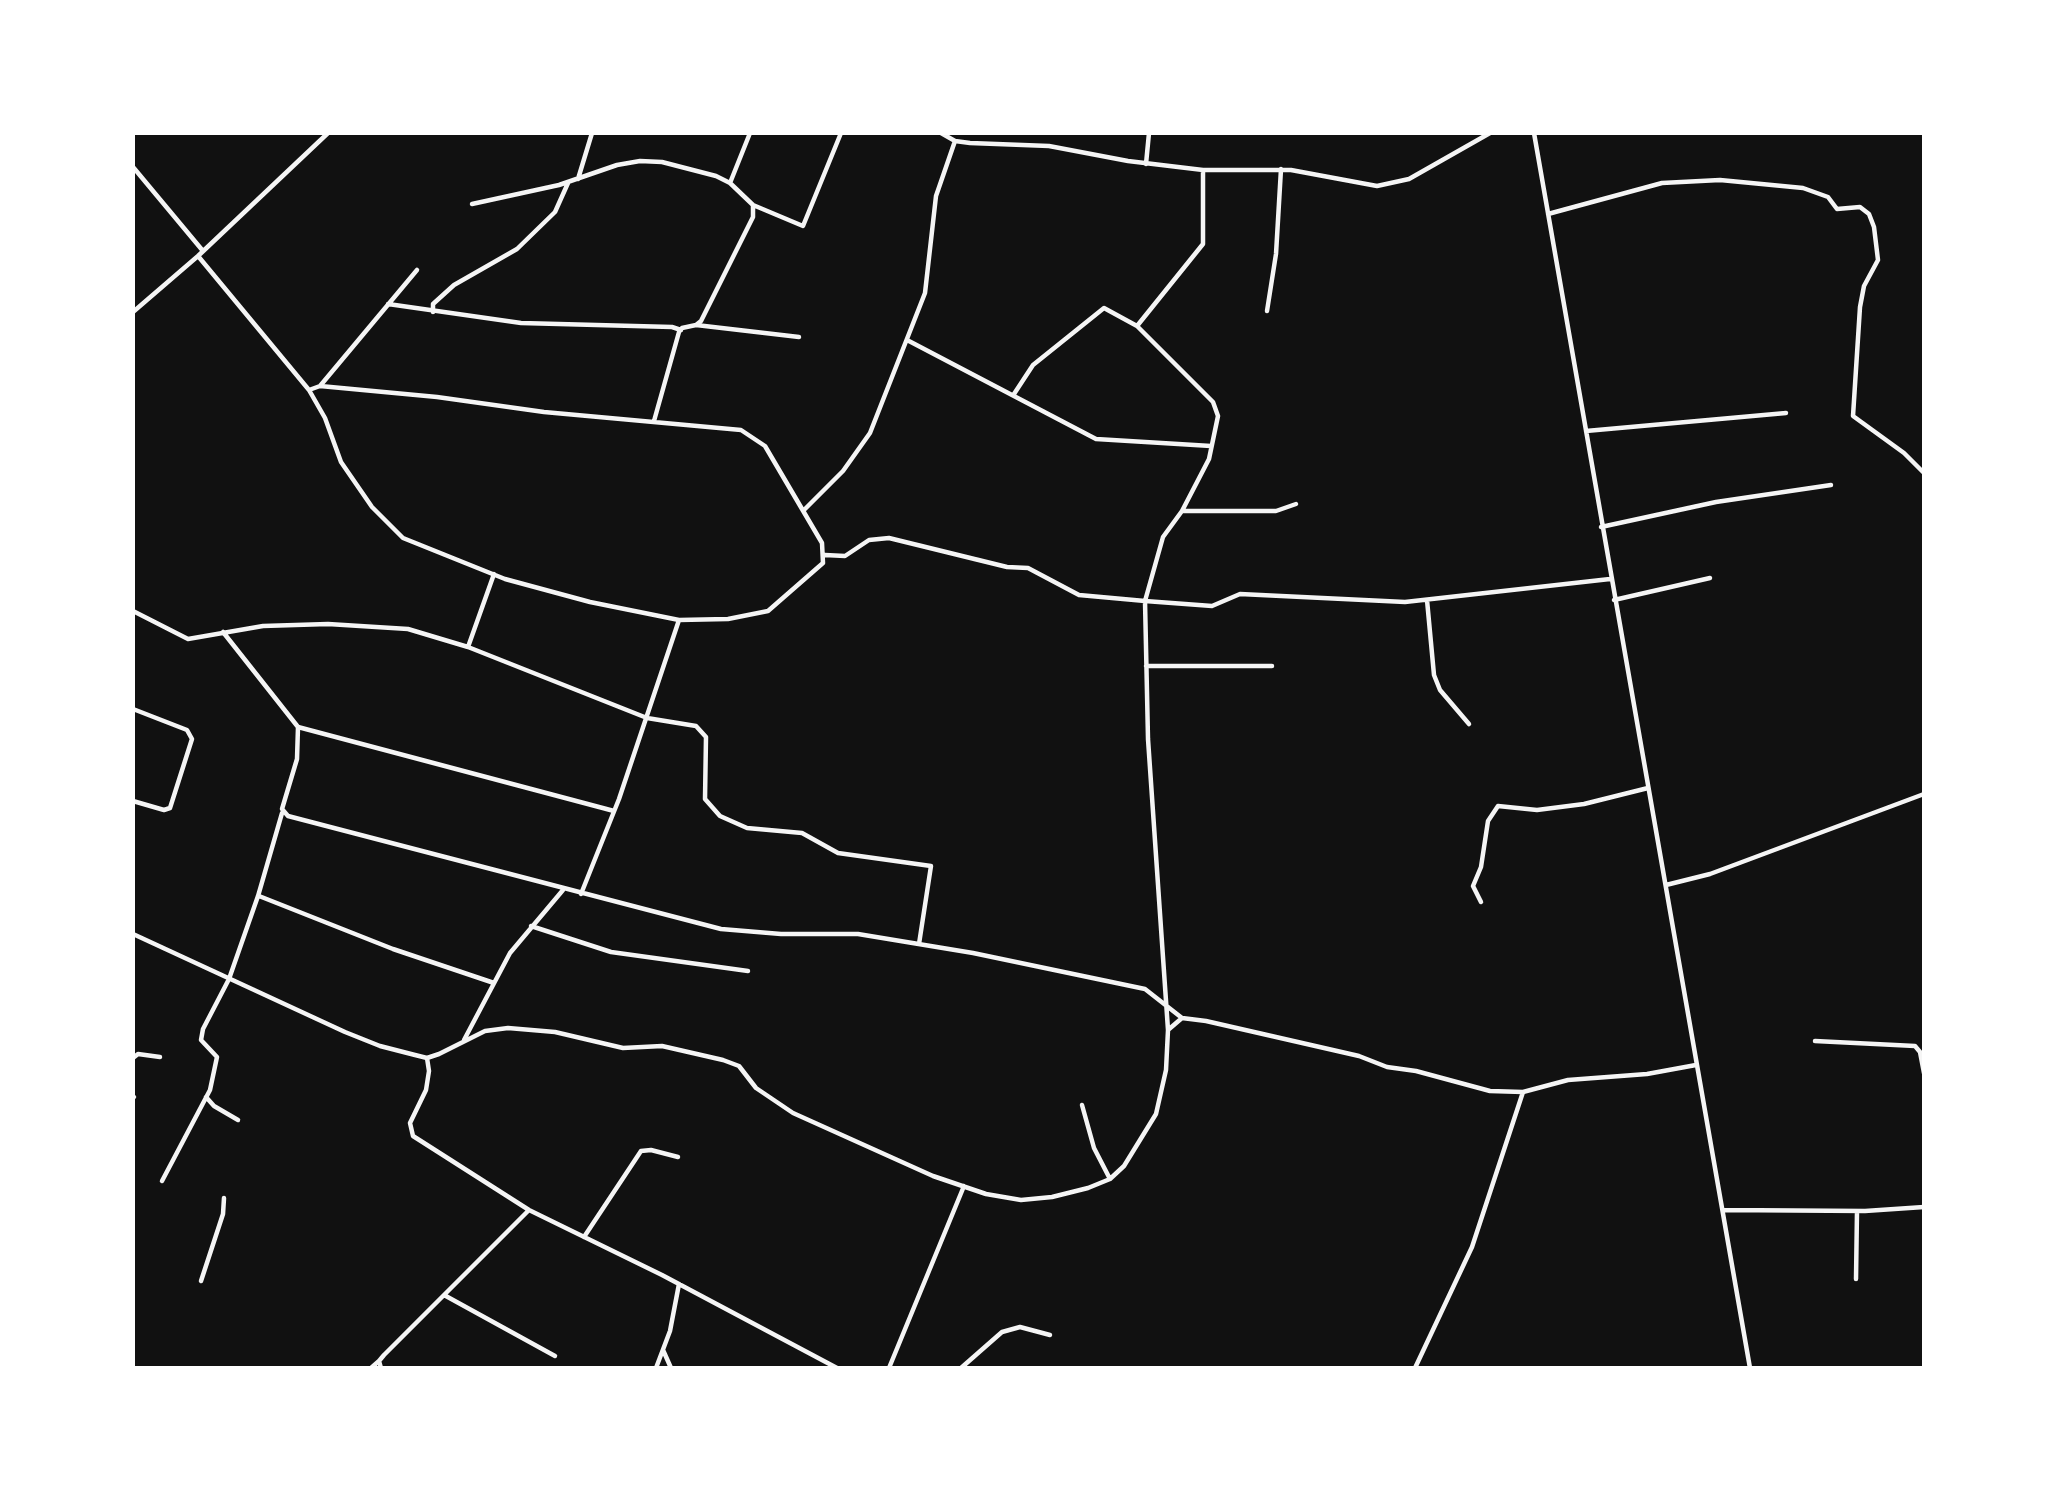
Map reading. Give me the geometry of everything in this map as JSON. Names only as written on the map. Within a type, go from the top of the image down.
[{"type":"street","points":[[133,312],[198,256],[328,133]]},
{"type":"street","points":[[578,180],[592,133]]},
{"type":"street","points":[[730,183],[750,133]]},
{"type":"street","points":[[472,204],[568,183],[617,165],[662,162],[716,176],[730,183],[753,205],[803,226],[841,133]]},
{"type":"street","points":[[941,133],[955,141],[1049,146],[1146,164],[1203,170],[1281,169],[1360,185],[1395,185],[1490,133]]},
{"type":"street","points":[[1146,164],[1149,133]]},
{"type":"street","points":[[1534,133],[1750,1368]]},
{"type":"street","points":[[804,510],[860,450],[907,340],[925,293],[936,196],[955,141]]},
{"type":"street","points":[[133,167],[203,251]]},
{"type":"street","points":[[1267,311],[1276,254],[1281,169]]},
{"type":"street","points":[[1137,326],[1202,244],[1203,170]]},
{"type":"street","points":[[1548,214],[1662,184],[1720,180],[1803,188],[1828,197],[1837,209],[1860,207],[1869,214],[1874,227],[1878,260],[1864,285],[1860,307],[1853,416],[1904,453],[1924,473]]},
{"type":"street","points":[[433,312],[433,304],[454,285],[517,249],[555,212],[568,183]]},
{"type":"street","points":[[696,325],[753,217],[753,205]]},
{"type":"street","points":[[198,256],[309,390],[325,418],[341,462],[388,525],[416,545],[494,574],[590,601],[679,620],[728,619],[768,611],[823,563],[825,555],[822,542],[804,510],[765,446],[750,434],[731,428],[319,386],[309,390]]},
{"type":"street","points":[[319,386],[417,270]]},
{"type":"street","points":[[388,304],[521,323],[672,327],[681,330],[696,325],[799,337]]},
{"type":"street","points":[[133,934],[380,1046],[427,1058],[495,1028],[532,1030],[592,1040],[607,1046],[662,1046],[739,1066],[756,1088],[793,1113],[964,1186],[1021,1200],[1052,1197],[1110,1179],[1137,1150],[1156,1114],[1166,1070],[1168,1030],[1164,1004],[1144,601],[1163,537],[1182,511],[1209,459],[1218,416],[1213,402],[1137,326],[1104,308],[1033,365],[1014,394]]},
{"type":"street","points":[[654,421],[681,330]]},
{"type":"street","points":[[907,340],[1096,439],[1211,446]]},
{"type":"street","points":[[1586,431],[1786,412]]},
{"type":"street","points":[[1601,527],[1716,502],[1831,485]]},
{"type":"street","points":[[1182,511],[1276,512],[1296,504]]},
{"type":"street","points":[[825,555],[845,556],[869,540],[889,538],[1007,567],[1028,568],[1079,596],[1212,606],[1240,594],[1393,602],[1611,579]]},
{"type":"street","points":[[468,647],[494,574]]},
{"type":"street","points":[[1614,600],[1710,578]]},
{"type":"street","points":[[1427,600],[1434,676],[1440,690],[1469,724]]},
{"type":"street","points":[[133,611],[188,639],[223,632],[302,625],[385,627],[426,633],[647,718],[696,726],[705,732],[705,799],[713,810],[728,820],[747,828],[802,833],[838,853],[931,866],[919,944]]},
{"type":"street","points":[[581,894],[614,811],[679,620]]},
{"type":"street","points":[[223,632],[298,727],[614,811]]},
{"type":"street","points":[[1146,666],[1272,666]]},
{"type":"street","points":[[133,709],[187,730],[192,739],[170,808],[164,810],[133,802]]},
{"type":"street","points":[[162,1181],[206,1097],[216,1069],[217,1057],[201,1040],[229,979],[258,896],[297,759],[298,727]]},
{"type":"street","points":[[1481,901],[1473,886],[1481,867],[1488,821],[1498,806],[1537,810],[1584,804],[1648,788]]},
{"type":"street","points":[[1666,885],[1710,874],[1924,794]]},
{"type":"street","points":[[282,813],[563,890],[721,929],[781,934],[842,932],[919,944],[1145,989],[1182,1018],[1206,1021],[1359,1056],[1387,1067],[1416,1071],[1490,1091],[1523,1092],[1568,1080],[1647,1074],[1696,1065]]},
{"type":"street","points":[[464,1041],[510,953],[563,890]]},
{"type":"street","points":[[258,896],[393,949],[494,983]]},
{"type":"street","points":[[531,926],[611,952],[748,971]]},
{"type":"street","points":[[1168,1030],[1182,1018]]},
{"type":"street","points":[[1815,1041],[1915,1046],[1920,1052],[1924,1073]]},
{"type":"street","points":[[133,1058],[138,1054],[160,1057]]},
{"type":"street","points":[[427,1058],[429,1071],[426,1090],[410,1124],[413,1136],[530,1210],[679,1284],[836,1368]]},
{"type":"street","points":[[1415,1368],[1472,1247],[1523,1092]]},
{"type":"street","points":[[206,1097],[214,1106],[238,1120]]},
{"type":"street","points":[[1083,1105],[1094,1148],[1110,1179]]},
{"type":"street","points":[[584,1237],[641,1151],[651,1150],[678,1157]]},
{"type":"street","points":[[889,1368],[964,1186]]},
{"type":"street","points":[[201,1280],[223,1214],[224,1198]]},
{"type":"street","points":[[1723,1210],[1857,1211],[1924,1207]]},
{"type":"street","points":[[371,1368],[530,1210]]},
{"type":"street","points":[[1856,1279],[1857,1211]]},
{"type":"street","points":[[656,1368],[679,1284]]},
{"type":"street","points":[[444,1295],[555,1356]]},
{"type":"street","points":[[961,1368],[1002,1332],[1020,1327],[1050,1335]]},
{"type":"street","points":[[663,1350],[671,1368]]},
{"type":"street","points":[[379,1361],[381,1368]]}]
